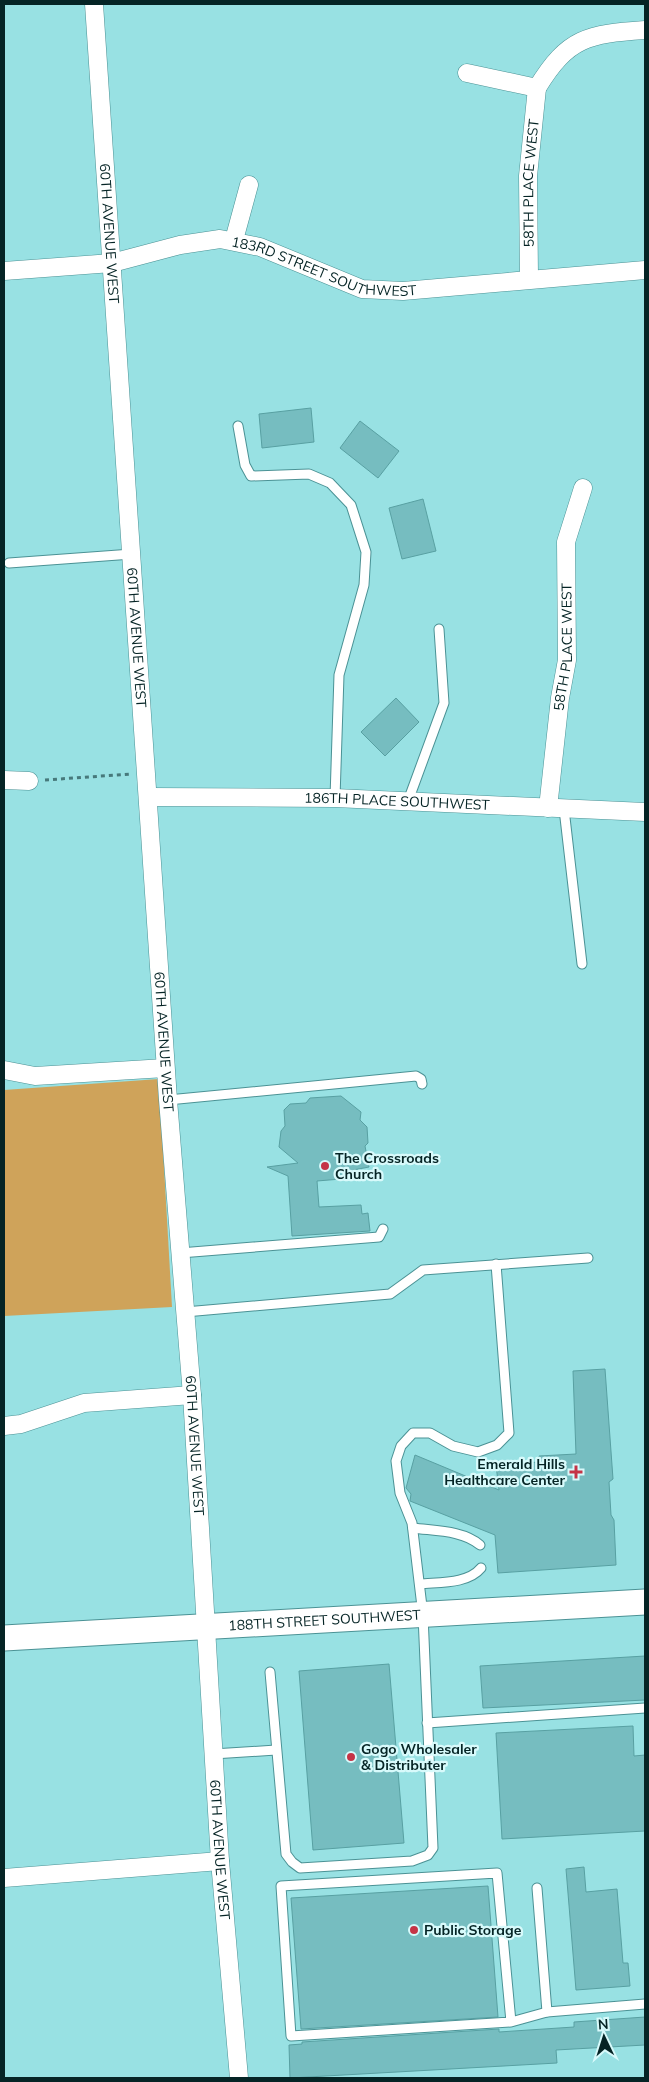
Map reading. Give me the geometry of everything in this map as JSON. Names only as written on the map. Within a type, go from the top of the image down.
[{"type":"street","name":"60TH AVENUE WEST","points":[[94,4],[168,1100],[192,1395],[220,1861],[239,2078]]},
{"type":"street","points":[[467,73],[537,88],[552,64],[571,46],[588,38],[645,30]]},
{"type":"street","name":"58TH PLACE WEST","points":[[529,278],[528,176],[537,88]]},
{"type":"street","points":[[234,240],[249,186]]},
{"type":"street","name":"183RD STREET SOUTHWEST","points":[[4,271],[112,263],[202,240],[234,240],[260,247],[362,289],[377,291],[403,291],[529,278],[645,270]]},
{"type":"street","name":"58TH PLACE WEST","points":[[556,809],[560,698],[567,660],[566,542],[583,488]]},
{"type":"street","points":[[4,780],[29,781]]},
{"type":"street","name":"186TH PLACE SOUTHWEST","points":[[149,797],[335,798],[645,812]]},
{"type":"street","points":[[4,1070],[35,1076],[166,1068]]},
{"type":"street","points":[[4,1426],[21,1424],[84,1403],[192,1395]]},
{"type":"street","name":"188TH STREET SOUTHWEST","points":[[4,1638],[645,1602]]},
{"type":"street","points":[[4,1878],[220,1861]]},
{"type":"lane","points":[[238,426],[245,465],[251,476],[309,474],[330,483],[351,505],[366,552],[364,586],[339,675],[335,798]]},
{"type":"lane","points":[[9,563],[132,554]]},
{"type":"lane","points":[[408,802],[444,703],[440,629]]},
{"type":"lane","points":[[645,800],[645,812]]},
{"type":"lane","points":[[556,809],[582,964]]},
{"type":"lane","points":[[168,1100],[416,1076],[421,1079],[422,1084]]},
{"type":"lane","points":[[180,1253],[379,1237],[384,1229]]},
{"type":"lane","points":[[185,1312],[390,1294],[423,1270],[588,1258]]},
{"type":"lane","points":[[270,1672],[286,1854],[292,1862],[300,1868],[412,1861],[428,1855],[433,1848],[423,1615],[413,1528],[400,1492],[396,1460],[401,1446],[413,1433],[430,1433],[453,1446],[478,1452],[497,1445],[509,1433],[496,1264]]},
{"type":"lane","points":[[413,1528],[463,1535],[472,1538],[480,1545]]},
{"type":"lane","points":[[420,1584],[467,1579],[476,1575],[481,1568]]},
{"type":"lane","points":[[427,1723],[645,1708]]},
{"type":"lane","points":[[213,1754],[276,1750]]},
{"type":"lane","points":[[511,2022],[497,1873],[281,1886],[291,2036],[511,2022],[548,2012],[645,2004]]},
{"type":"lane","points":[[537,1888],[548,2012]]},
{"type":"path","points":[[29,781],[147,773]]},
{"type":"shaded area","points":[[159,1079],[172,1307],[4,1316],[4,1090]]},
{"type":"building","points":[[311,408],[314,442],[262,448],[259,414]]},
{"type":"building","points":[[360,421],[399,451],[378,478],[340,448]]},
{"type":"building","points":[[423,499],[436,551],[402,559],[389,508]]},
{"type":"building","points":[[396,698],[419,722],[385,756],[361,732]]},
{"type":"building","name":"The Crossroads Church","points":[[341,1096],[361,1112],[360,1120],[367,1127],[368,1143],[365,1146],[369,1167],[353,1170],[353,1178],[317,1181],[319,1207],[361,1205],[362,1214],[368,1213],[370,1231],[292,1236],[288,1176],[267,1167],[298,1163],[279,1147],[281,1131],[285,1126],[284,1110],[290,1104],[306,1103],[310,1098]]},
{"type":"building","name":"Emerald Hills Healthcare Center","points":[[605,1369],[613,1479],[609,1482],[611,1515],[614,1520],[616,1565],[498,1573],[495,1535],[410,1501],[411,1494],[406,1488],[415,1455],[499,1490],[496,1465],[539,1462],[539,1456],[576,1454],[573,1371]]},
{"type":"building","points":[[645,1656],[645,1700],[483,1708],[480,1666]]},
{"type":"building","name":"Gogo Wholesaler & Distributer","points":[[389,1664],[404,1843],[313,1850],[299,1671]]},
{"type":"building","points":[[633,1726],[634,1756],[645,1755],[645,1831],[502,1839],[496,1733]]},
{"type":"building","points":[[584,1867],[586,1892],[617,1889],[623,1963],[628,1963],[630,1986],[576,1990],[566,1869]]},
{"type":"building","points":[[488,1886],[498,2017],[301,2029],[291,1898]]},
{"type":"building","points":[[645,2017],[645,2045],[556,2050],[557,2063],[290,2078],[289,2045],[302,2044],[302,2042],[499,2029],[499,2032],[574,2027],[574,2022]]},
{"type":"place","name":"The Crossroads Church","points":[[325,1166]]},
{"type":"place","name":"Emerald Hills Healthcare Center","points":[[576,1472]]},
{"type":"place","name":"Gogo Wholesaler & Distributer","points":[[351,1757]]},
{"type":"place","name":"Public Storage","points":[[414,1930]]}]
